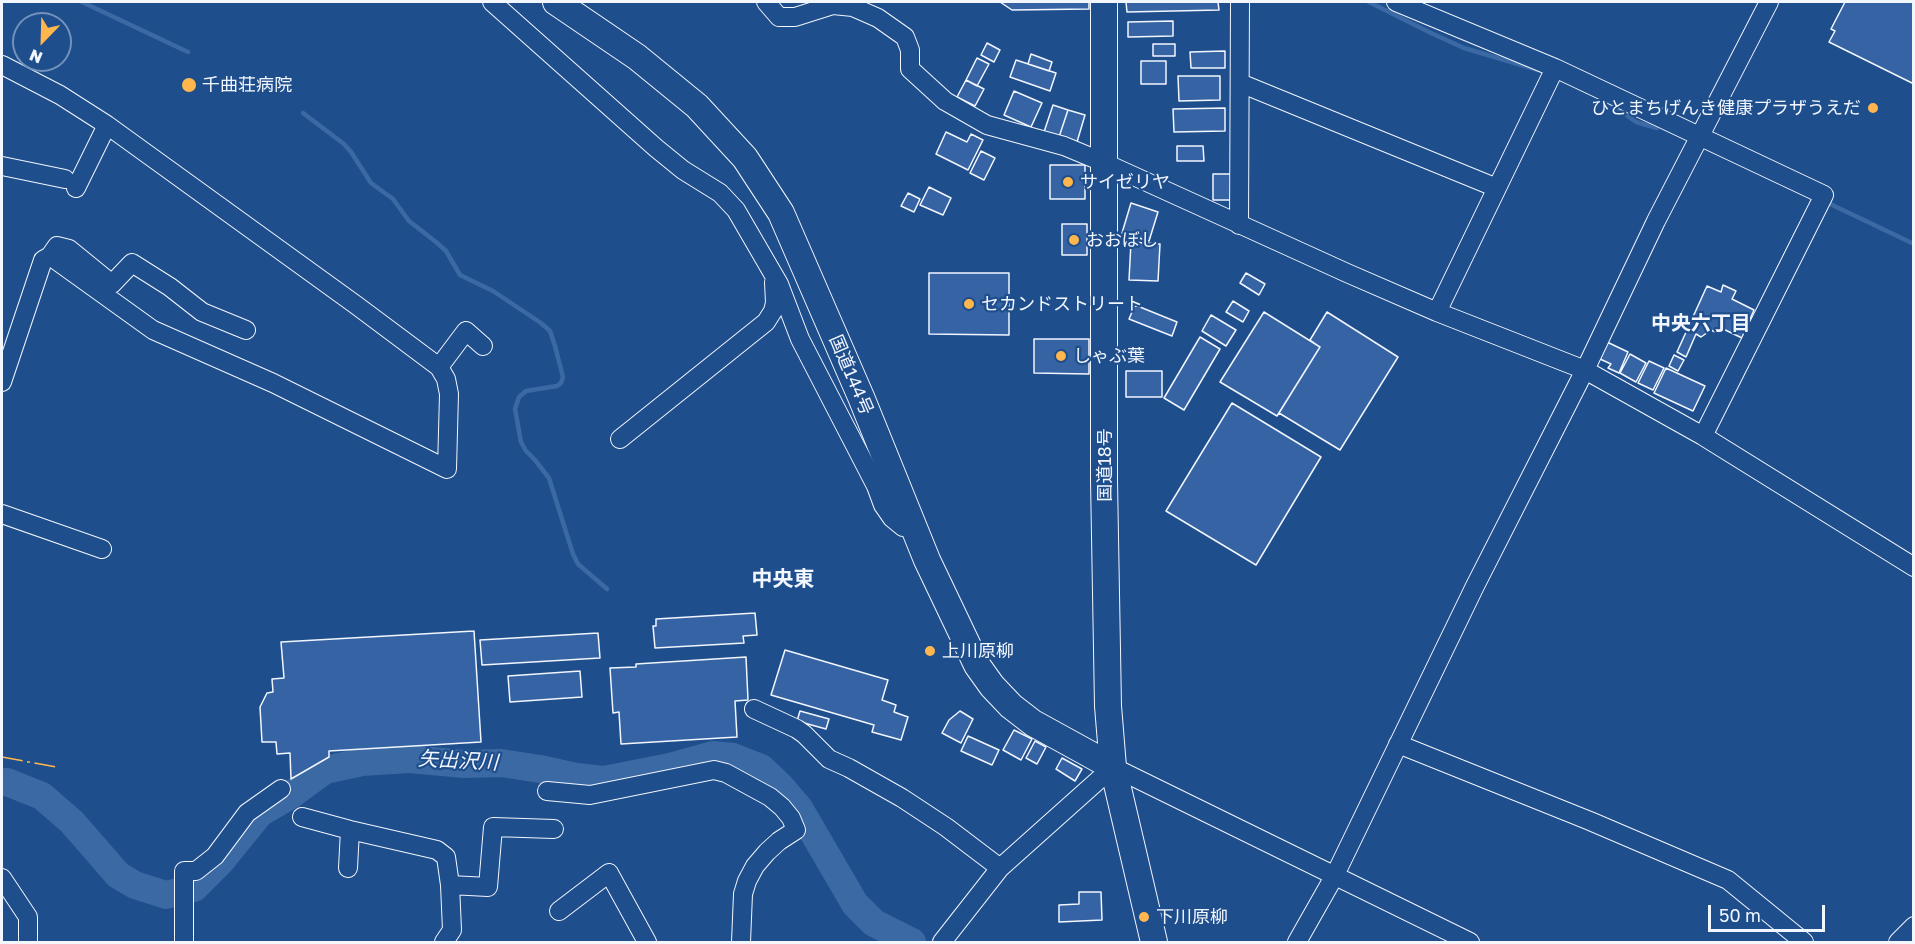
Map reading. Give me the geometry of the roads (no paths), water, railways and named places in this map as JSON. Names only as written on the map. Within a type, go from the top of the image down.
[{"type":"highway","name":"国道144号","points":[[556,2],[638,57],[697,106],[745,158],[781,213],[861,397],[912,525],[969,651],[992,686],[1011,706],[1033,723],[1113,767]]},
{"type":"highway","name":"国道18号","points":[[1104,2],[1104,480],[1108,706],[1113,767],[1152,934]]},
{"type":"street","points":[[492,2],[656,148],[683,170],[720,193],[736,210],[779,284],[800,339],[876,486],[883,505],[892,518],[903,527],[912,525]]},
{"type":"street","points":[[766,2],[779,17],[795,17],[833,5],[853,7],[878,18],[905,37],[910,50],[910,69],[945,101],[987,125],[1064,146],[1437,312],[1585,370],[1703,436],[1914,567]]},
{"type":"street","points":[[1239,225],[1240,2]]},
{"type":"street","points":[[1396,2],[1555,68],[1824,195],[1703,436]]},
{"type":"street","points":[[1297,942],[1335,875],[1475,586],[1585,370],[1656,221],[1769,2]]},
{"type":"street","points":[[2,65],[60,96],[107,125],[356,305],[439,368],[446,379],[449,394],[447,469],[273,383],[153,330],[50,256]]},
{"type":"street","points":[[1437,312],[1555,68]]},
{"type":"street","points":[[1240,83],[1497,188]]},
{"type":"street","points":[[2,166],[70,184],[107,125]]},
{"type":"street","points":[[2,381],[43,260],[50,256],[57,246],[69,249],[112,284],[132,263],[170,287],[202,312],[246,330]]},
{"type":"street","points":[[620,439],[766,322],[775,303],[774,274]]},
{"type":"street","points":[[439,368],[466,331],[483,346]]},
{"type":"street","points":[[2,514],[102,549]]},
{"type":"street","points":[[754,709],[797,729],[829,759],[902,798],[946,826],[1000,867]]},
{"type":"street","points":[[1398,744],[1590,821],[1728,880],[1804,942]]},
{"type":"street","points":[[945,938],[1000,867],[1113,767],[1470,942]]},
{"type":"street","points":[[547,791],[590,795],[714,770],[726,773],[770,797],[791,818],[796,830],[767,852],[755,866],[747,881],[742,894],[741,942]]},
{"type":"street","points":[[184,942],[184,871],[196,871],[215,856],[247,813],[281,789]]},
{"type":"street","points":[[302,817],[437,850],[446,856],[452,930],[444,942]]},
{"type":"street","points":[[450,885],[488,886],[493,827],[554,829]]},
{"type":"street","points":[[348,868],[350,830]]},
{"type":"street","points":[[559,911],[609,873],[646,942]]},
{"type":"street","points":[[2,878],[28,917],[28,942]]},
{"type":"street","points":[[1898,942],[1914,926]]},
{"type":"waterway","points":[[82,2],[188,52]]},
{"type":"waterway","points":[[1369,2],[1464,48],[1538,70]]},
{"type":"waterway","points":[[1608,102],[1636,122],[1657,128]]},
{"type":"waterway","points":[[303,113],[344,144],[371,183],[393,199],[409,221],[446,251],[460,275],[493,291],[550,331],[563,377],[557,386],[526,391],[519,397],[515,409],[521,442],[549,478],[578,564],[607,589]]},
{"type":"waterway","points":[[1826,202],[1914,244]]},
{"type":"waterway","name":"矢出沢川","points":[[2,782],[42,796],[72,822],[118,875],[135,885],[166,895],[194,888],[221,861],[260,813],[291,795],[325,770],[362,762],[409,759],[464,764],[501,763],[604,780],[670,767],[713,755],[733,757],[761,768],[799,808],[855,904],[874,923],[912,942]]},
{"type":"place","name":"千曲荘病院","points":[[189,85]]},
{"type":"place","name":"ひとまちげんき健康プラザうえだ","points":[[1873,108]]},
{"type":"place","name":"サイゼリヤ","points":[[1068,182]]},
{"type":"place","name":"おおぼし","points":[[1074,240]]},
{"type":"place","name":"セカンドストリート","points":[[969,304]]},
{"type":"place","name":"しゃぶ葉","points":[[1061,356]]},
{"type":"place","name":"上川原柳","points":[[930,651]]},
{"type":"place","name":"下川原柳","points":[[1144,917]]},
{"type":"district","name":"中央六丁目","points":[[1701,324]]},
{"type":"district","name":"中央東","points":[[783,579]]}]
